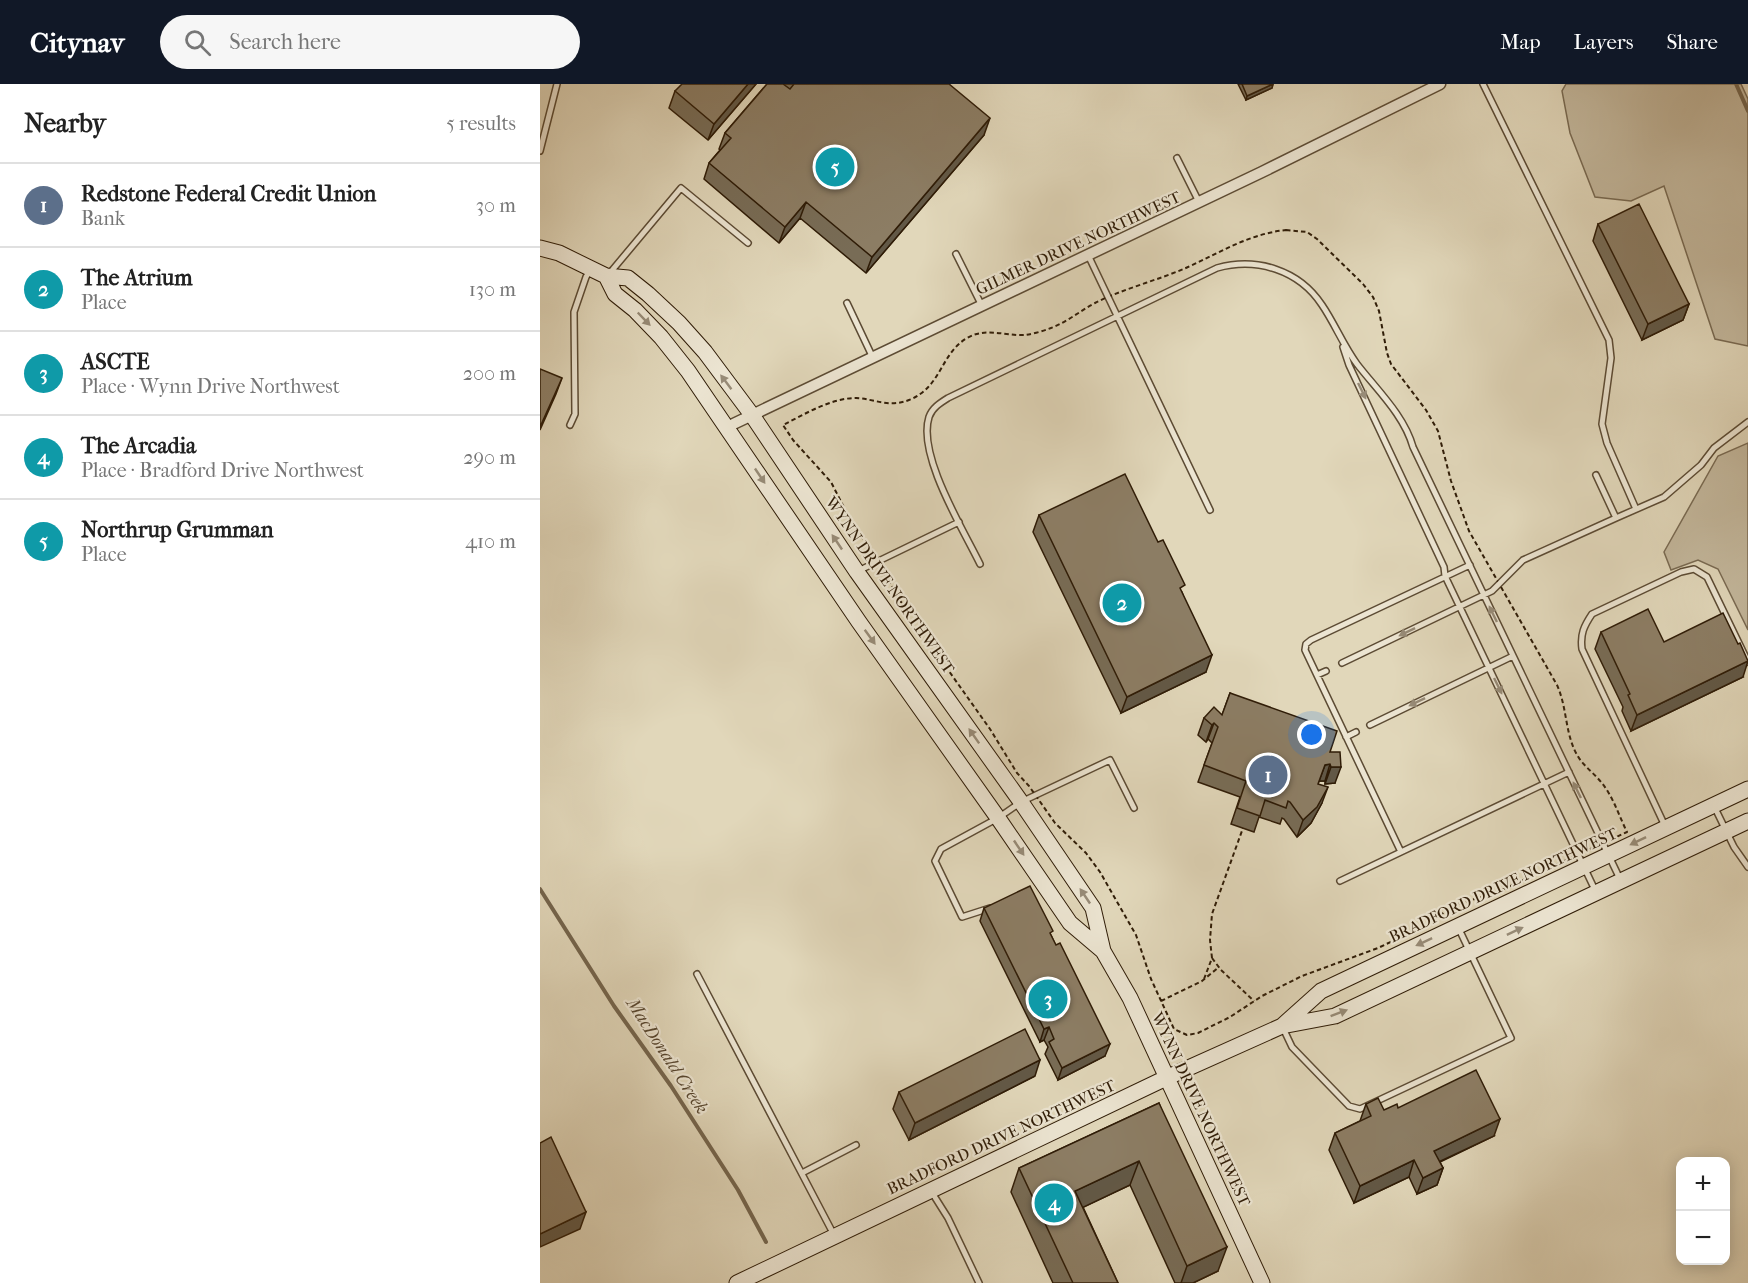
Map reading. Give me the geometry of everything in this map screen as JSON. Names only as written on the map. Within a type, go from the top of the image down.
[{"type":"street","name":"GILMER DRIVE NORTHWEST","points":[[727,427],[1199,202],[1440,84]]},
{"type":"street","name":"WYNN DRIVE NORTHWEST","points":[[540,248],[559,253],[606,276],[628,278],[679,323],[705,352],[752,416],[857,572],[1028,799],[1094,908],[1103,951],[1130,998],[1262,1283]]},
{"type":"street","name":"WYNN DRIVE NORTHWEST","points":[[606,276],[615,294],[635,310],[661,337],[727,427],[859,622],[998,818],[1037,884],[1070,923],[1103,951]]},
{"type":"street","name":"BRADFORD DRIVE NORTHWEST","points":[[1282,1026],[1321,991],[1458,926],[1606,849],[1666,827],[1748,789]]},
{"type":"street","name":"BRADFORD DRIVE NORTHWEST","points":[[736,1283],[1166,1078],[1282,1026],[1335,1016],[1748,821]]},
{"type":"lane","points":[[540,152],[557,84]]},
{"type":"lane","points":[[1483,84],[1609,340],[1611,358],[1602,424],[1607,443],[1636,509]]},
{"type":"lane","points":[[1177,158],[1199,202]]},
{"type":"lane","points":[[606,276],[681,188],[748,243]]},
{"type":"lane","points":[[956,254],[982,306]]},
{"type":"lane","points":[[1088,255],[1210,510]]},
{"type":"lane","points":[[980,564],[930,457],[928,426],[933,410],[948,398],[1217,268],[1239,264],[1263,266],[1287,273],[1309,288],[1322,303],[1355,362],[1409,430],[1413,447],[1621,881]]},
{"type":"lane","points":[[570,425],[575,414],[574,312],[591,269]]},
{"type":"lane","points":[[847,303],[873,358]]},
{"type":"lane","points":[[1340,337],[1349,364],[1444,567],[1445,576],[1596,892]]},
{"type":"lane","points":[[1342,663],[1484,595],[1499,585],[1523,560],[1664,497],[1683,483],[1714,448],[1748,422]]},
{"type":"lane","points":[[1596,475],[1616,518]]},
{"type":"lane","points":[[857,572],[959,522]]},
{"type":"lane","points":[[1401,852],[1305,650],[1306,644],[1470,565]]},
{"type":"lane","points":[[1666,827],[1582,649],[1580,637],[1584,626],[1592,614],[1681,572],[1694,569],[1707,577],[1748,662]]},
{"type":"lane","points":[[1370,725],[1513,656]]},
{"type":"lane","points":[[1317,675],[1326,671]]},
{"type":"lane","points":[[1346,737],[1356,732]]},
{"type":"lane","points":[[994,906],[986,911],[962,917],[935,861],[941,849],[1028,799],[1110,760],[1134,808]]},
{"type":"lane","points":[[1340,881],[1569,772]]},
{"type":"lane","points":[[1713,805],[1734,847],[1748,867]]},
{"type":"lane","points":[[1282,1026],[1292,1047],[1349,1106],[1360,1109],[1511,1038],[1458,926]]},
{"type":"lane","points":[[697,974],[834,1236]]},
{"type":"lane","points":[[802,1173],[856,1145]]},
{"type":"lane","points":[[930,1190],[948,1218],[979,1283]]},
{"type":"path","points":[[1271,231],[1307,232],[1317,239],[1373,297],[1379,311],[1391,364],[1426,410],[1438,431],[1451,481],[1466,524],[1499,585],[1551,671],[1560,691],[1576,753],[1607,791],[1627,832],[1606,849],[1582,861],[1493,894],[1457,904],[1422,927],[1358,956],[1302,976],[1254,1001],[1219,1023],[1198,1033],[1187,1035],[1174,1029],[1136,935],[1100,872],[1086,853],[1028,799],[990,729],[946,667],[935,643],[915,613],[901,602],[878,562],[868,544],[856,531],[826,474],[793,440],[783,425],[846,399],[858,398],[885,404],[897,404],[910,400],[927,390],[941,372],[950,355],[966,339],[977,333],[1023,335],[1035,333],[1064,322],[1097,302],[1189,266],[1230,245],[1271,231]]},
{"type":"path","points":[[1204,979],[1212,958],[1210,940],[1212,914],[1242,828]]},
{"type":"path","points":[[1212,958],[1254,1001]]},
{"type":"path","points":[[1161,1001],[1204,979],[1219,967]]},
{"type":"shaded area","points":[[1566,84],[1741,84],[1748,99],[1748,346],[1715,339],[1664,186],[1631,201],[1595,197],[1570,133],[1562,91]]},
{"type":"shaded area","points":[[1748,443],[1748,630],[1718,569],[1698,560],[1671,570],[1664,552],[1718,456]]},
{"type":"building","points":[[682,84],[748,84],[714,124],[675,91]]},
{"type":"building","points":[[767,84],[783,84],[790,89],[794,84],[949,84],[990,118],[872,257],[806,202],[785,227],[709,163],[731,138],[725,133]]},
{"type":"building","points":[[1242,84],[1273,84],[1247,96]]},
{"type":"building","points":[[1639,204],[1689,304],[1648,324],[1598,224]]},
{"type":"building","points":[[540,369],[562,378],[540,427]]},
{"type":"building","points":[[1125,474],[1158,542],[1163,540],[1185,585],[1180,588],[1212,655],[1127,697],[1039,515]]},
{"type":"building","points":[[1648,609],[1664,642],[1723,613],[1748,661],[1637,715],[1628,695],[1630,694],[1601,632]]},
{"type":"building","points":[[1230,693],[1337,731],[1330,752],[1340,752],[1341,767],[1325,765],[1318,784],[1328,787],[1317,807],[1303,820],[1288,801],[1286,808],[1265,800],[1260,816],[1237,808],[1246,781],[1204,765],[1218,727],[1204,718],[1214,707],[1222,715]]},
{"type":"building","points":[[1030,886],[1053,931],[1050,933],[1056,945],[1060,943],[1110,1044],[1062,1068],[1049,1042],[1054,1039],[1049,1027],[1044,1029],[984,908]]},
{"type":"building","points":[[1025,1029],[1040,1060],[915,1123],[899,1092]]},
{"type":"building","points":[[1476,1070],[1500,1119],[1434,1151],[1443,1168],[1423,1178],[1414,1160],[1360,1186],[1335,1133],[1371,1116],[1366,1104],[1378,1098],[1384,1110],[1397,1104],[1398,1108]]},
{"type":"building","points":[[1159,1103],[1227,1247],[1187,1266],[1139,1161],[1075,1191],[1118,1283],[1073,1283],[1019,1168]]},
{"type":"building","points":[[551,1137],[586,1212],[540,1234],[540,1143]]},
{"type":"waterway","points":[[1736,84],[1748,111]]},
{"type":"waterway","name":"MacDonald Creek","points":[[540,889],[614,1006],[671,1086],[738,1190],[766,1242]]},
{"type":"place","name":"Northrup Grumman","points":[[835,167]]},
{"type":"place","name":"The Atrium","points":[[1122,603]]},
{"type":"place","name":"Redstone Federal Credit Union","points":[[1268,775]]},
{"type":"place","name":"ASCTE","points":[[1048,999]]},
{"type":"place","name":"The Arcadia","points":[[1054,1203]]}]
